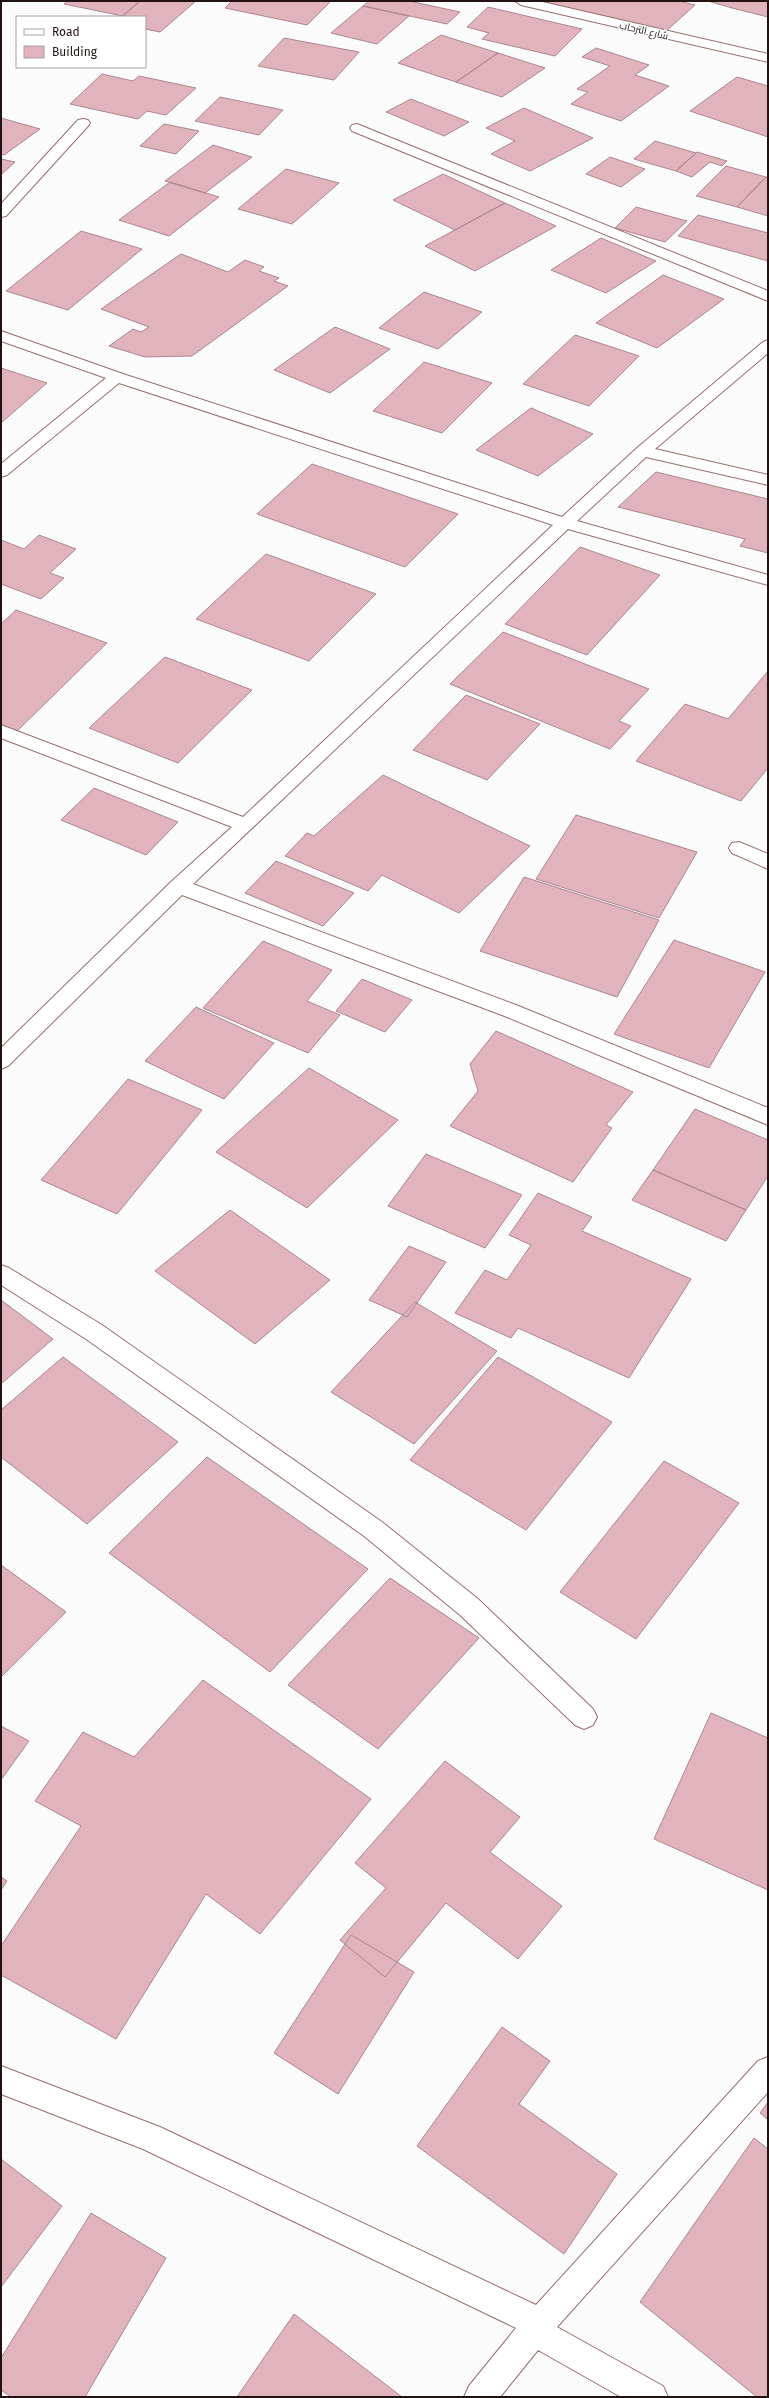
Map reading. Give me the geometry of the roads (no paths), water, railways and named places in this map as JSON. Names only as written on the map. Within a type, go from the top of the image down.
[{"type":"street","name":"شارع الترحاب","points":[[521,1],[768,58]]},
{"type":"street","points":[[1,213],[83,123]]},
{"type":"street","points":[[357,128],[768,296]]},
{"type":"street","points":[[1,336],[117,377],[565,523],[768,580]]},
{"type":"street","points":[[1,1061],[178,886],[246,825],[565,523],[643,451],[768,345]]},
{"type":"street","points":[[1,472],[117,377]]},
{"type":"street","points":[[643,451],[768,480]]},
{"type":"street","points":[[1,731],[246,825]]},
{"type":"street","points":[[739,848],[768,862]]},
{"type":"street","points":[[178,886],[509,1010],[768,1117]]},
{"type":"street","points":[[1,1274],[94,1332],[233,1432],[373,1529],[469,1607],[584,1717]]},
{"type":"street","points":[[480,2397],[540,2323],[768,2071]]},
{"type":"street","points":[[1,2080],[150,2137],[540,2323]]},
{"type":"street","points":[[540,2323],[541,2335],[652,2397]]}]
